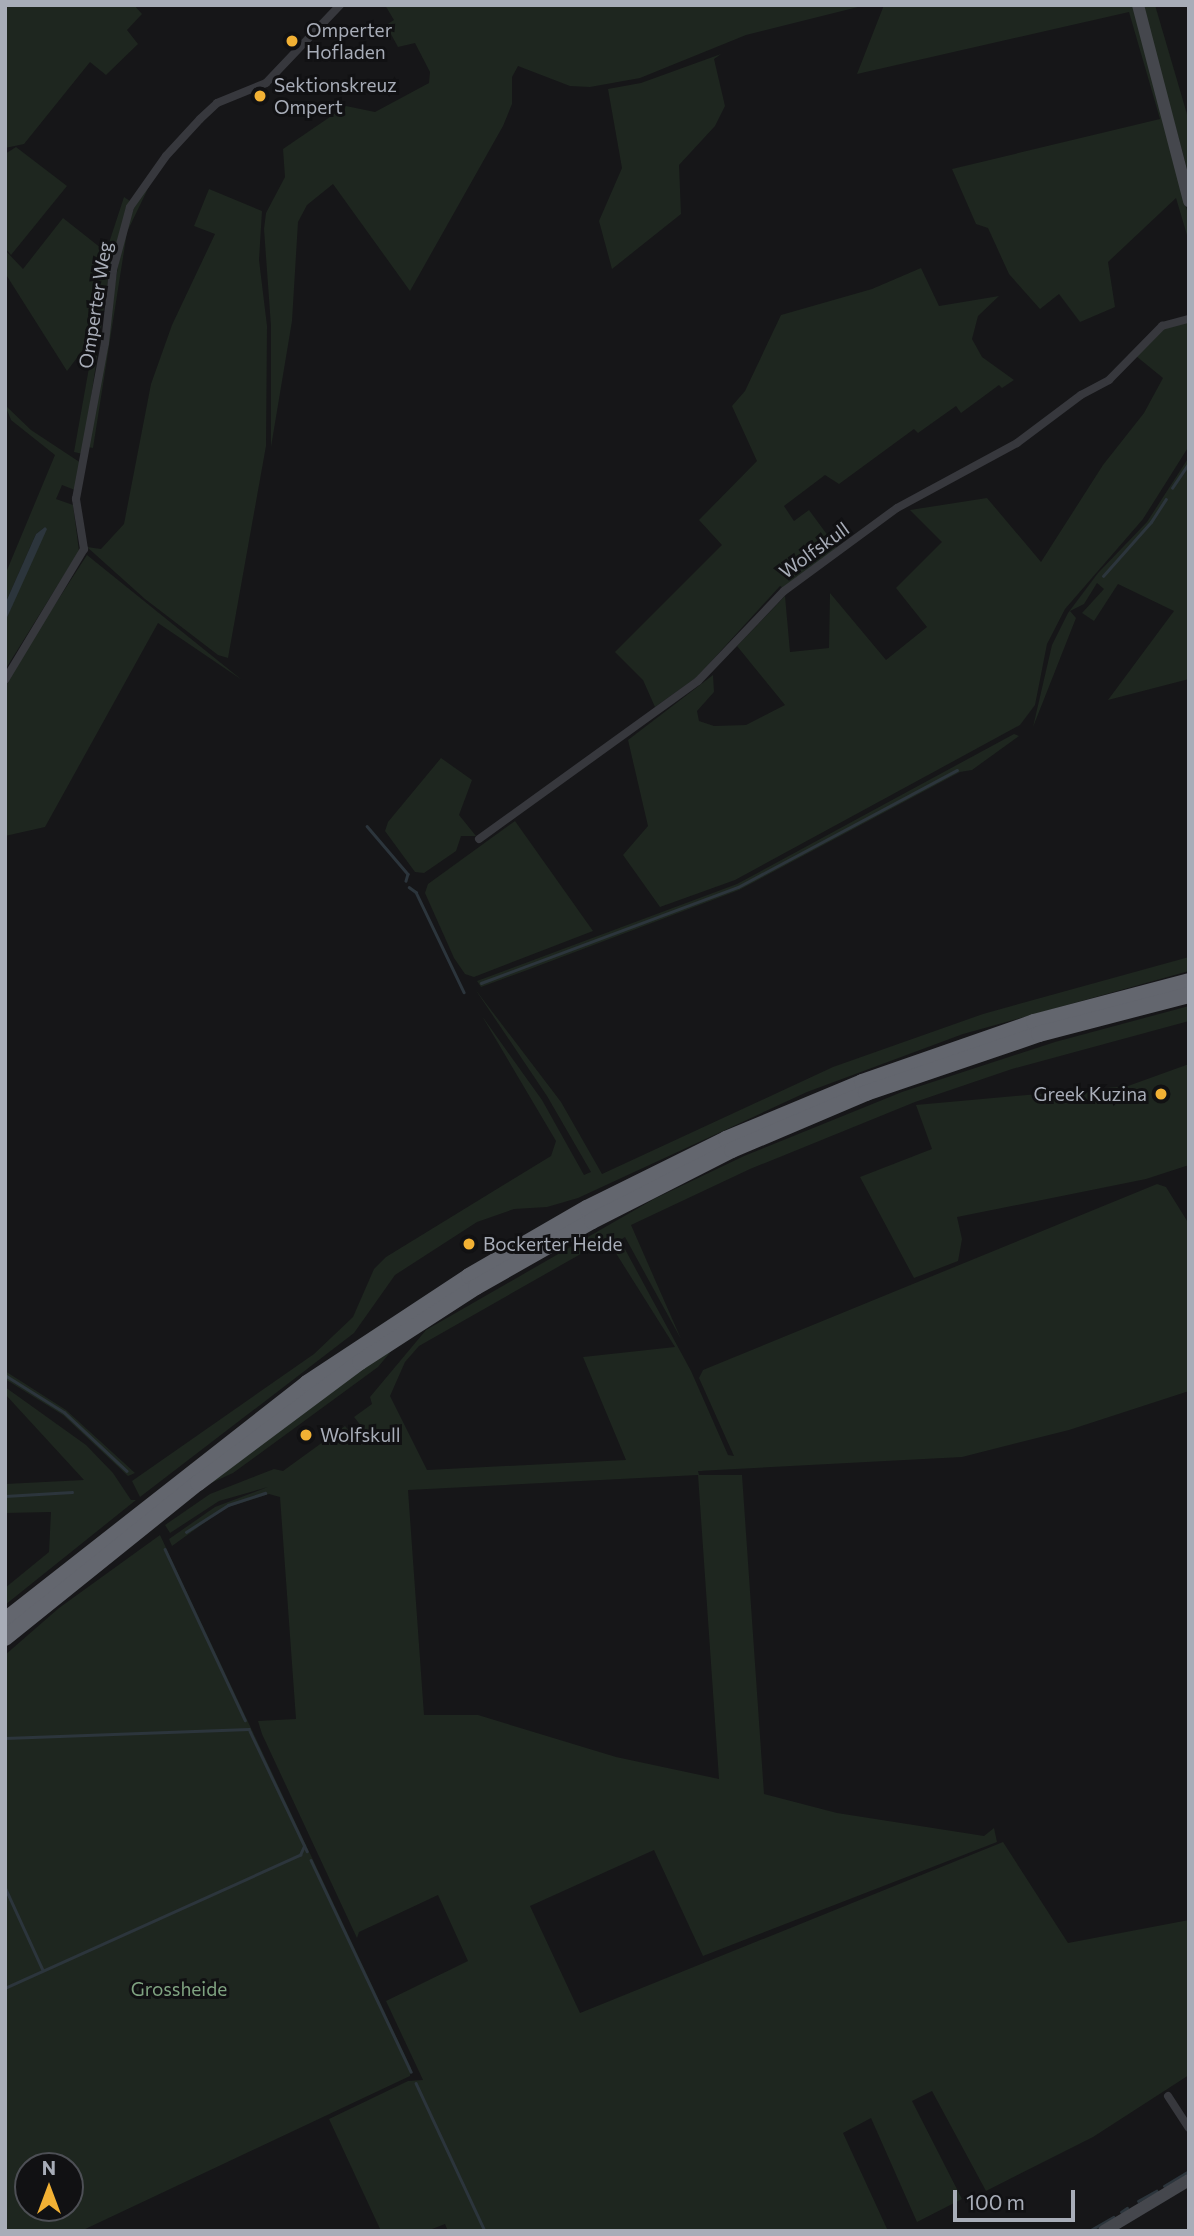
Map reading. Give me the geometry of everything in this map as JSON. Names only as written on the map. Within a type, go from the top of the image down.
[{"type":"highway","points":[[5,1620],[189,1472],[329,1368],[469,1276],[587,1208],[726,1139],[862,1082],[1034,1022],[1189,981]]},
{"type":"highway","points":[[5,1638],[198,1483],[360,1362],[476,1287],[592,1221],[732,1150],[866,1093],[1039,1034],[1189,995]]},
{"type":"main road","points":[[1138,5],[1189,201]]},
{"type":"main road","points":[[1104,2231],[1189,2180]]},
{"type":"street","name":"Omperter Weg","points":[[5,680],[84,550],[76,499],[105,343],[113,270],[131,207],[166,156],[200,119],[217,103],[266,83],[340,5]]},
{"type":"street","name":"Wolfskull","points":[[479,839],[698,681],[784,591],[886,516],[945,479],[1017,443],[1081,395],[1109,380],[1162,326],[1189,319]]},
{"type":"street","points":[[1168,2096],[1189,2128]]},
{"type":"green space","points":[[5,5],[134,5],[142,14],[127,30],[138,44],[106,75],[90,62],[24,144],[5,148]]},
{"type":"green space","points":[[385,5],[866,5],[746,35],[640,78],[590,87],[570,86],[518,66],[512,77],[512,104],[503,126],[410,291],[333,184],[307,205],[298,222],[292,321],[271,447],[271,326],[264,229],[266,213],[285,177],[283,149],[346,106],[375,112],[429,83],[430,72],[415,43],[398,47],[386,25],[394,20]]},
{"type":"green space","points":[[884,5],[1133,5],[1189,218],[1189,242],[1176,198],[1108,262],[1115,307],[1080,322],[1059,294],[1040,309],[1009,274],[988,228],[976,224],[952,169],[1160,119],[1129,12],[857,74]]},
{"type":"green space","points":[[1142,5],[1155,5],[1189,121],[1189,176]]},
{"type":"green space","points":[[721,54],[714,59],[725,106],[715,126],[679,165],[681,214],[612,269],[599,221],[622,168],[608,89],[641,83]]},
{"type":"green space","points":[[16,147],[67,186],[11,255],[5,248],[5,154]]},
{"type":"green space","points":[[155,174],[127,232],[93,448],[88,447],[123,236],[136,203]]},
{"type":"green space","points":[[209,189],[262,211],[259,260],[267,326],[266,446],[228,658],[218,655],[145,599],[87,547],[101,549],[124,524],[151,384],[172,325],[215,234],[194,226]]},
{"type":"green space","points":[[124,197],[130,201],[110,266],[83,454],[74,452],[95,334],[67,371],[5,273],[5,250],[23,269],[63,218],[106,252]]},
{"type":"green space","points":[[921,268],[939,306],[999,296],[978,316],[972,339],[982,357],[1014,380],[1002,388],[999,385],[961,413],[956,406],[918,433],[914,429],[839,484],[825,475],[784,506],[794,521],[809,510],[837,548],[783,588],[780,586],[697,677],[655,707],[643,680],[615,652],[722,545],[699,520],[757,461],[732,406],[745,391],[781,315],[872,289]]},
{"type":"green space","points":[[1189,322],[1189,446],[1143,519],[1065,609],[1047,644],[1035,705],[1020,725],[735,880],[660,907],[623,855],[648,826],[628,740],[713,675],[714,692],[697,711],[699,721],[714,726],[746,725],[785,705],[737,646],[785,596],[790,652],[829,648],[830,593],[886,660],[927,627],[896,588],[942,542],[910,510],[987,498],[1041,562],[1103,465],[1144,413],[1163,378],[1136,356],[1160,330]]},
{"type":"green space","points":[[5,405],[31,430],[81,463],[75,490],[62,485],[56,499],[73,505],[79,551],[5,670],[5,622],[45,527],[36,534],[5,604],[5,575],[55,455],[11,420]]},
{"type":"green space","points":[[1189,457],[1189,679],[1108,700],[1174,611],[1118,584],[1094,621],[1082,613],[1104,589],[1097,583],[1084,604],[1070,611],[1076,618],[1033,727],[1052,645],[1068,613],[1098,573],[1147,522]]},
{"type":"green space","points":[[87,555],[242,680],[158,623],[45,827],[5,836],[5,688],[17,663]]},
{"type":"green space","points":[[1014,734],[1019,736],[972,770],[960,772],[739,890],[481,987],[477,981],[737,884]]},
{"type":"green space","points":[[441,758],[472,780],[459,815],[476,836],[461,836],[456,851],[424,873],[415,872],[385,831],[388,822]]},
{"type":"green space","points":[[515,821],[593,931],[474,977],[465,974],[454,958],[425,893],[428,884]]},
{"type":"green space","points":[[1189,957],[1189,971],[963,1034],[807,1092],[578,1198],[547,1207],[514,1209],[477,1222],[395,1275],[354,1333],[140,1497],[132,1481],[314,1354],[353,1317],[374,1269],[386,1257],[551,1156],[556,1141],[482,1016],[542,1100],[584,1175],[591,1172],[547,1096],[475,989],[561,1102],[602,1174],[833,1067],[983,1014]]},
{"type":"green space","points":[[1189,1006],[1189,1021],[1012,1069],[915,1102],[750,1169],[631,1225],[681,1339],[625,1237],[620,1240],[691,1371],[728,1455],[734,1456],[699,1378],[703,1370],[1157,1184],[1166,1187],[1189,1224],[1189,1391],[1069,1430],[962,1457],[698,1471],[699,1475],[742,1475],[764,1794],[837,1813],[984,1836],[994,1828],[997,1842],[703,1956],[654,1850],[530,1906],[580,2013],[1003,1842],[1068,1943],[1189,1920],[1189,2075],[1093,2137],[986,2191],[932,2091],[912,2101],[962,2199],[917,2222],[871,2118],[843,2133],[888,2231],[448,2231],[445,2224],[427,2231],[381,2231],[329,2119],[408,2081],[423,2080],[386,2001],[468,1961],[438,1895],[359,1932],[357,1938],[262,1734],[258,1721],[296,1719],[280,1497],[269,1494],[225,1508],[172,1546],[169,1539],[215,1507],[268,1487],[219,1501],[170,1533],[165,1525],[210,1494],[274,1469],[283,1471],[345,1426],[352,1434],[362,1427],[354,1417],[372,1404],[370,1397],[426,1330],[654,1199],[744,1156],[902,1092],[1055,1042]],"holes":[[[607,1239],[675,1347],[583,1357],[626,1460],[427,1470],[390,1396],[405,1362],[419,1346]],[[698,1475],[719,1779],[616,1757],[478,1715],[424,1715],[408,1490]]]},
{"type":"green space","points":[[1189,1064],[1189,1165],[1146,1179],[957,1217],[962,1239],[958,1261],[914,1278],[860,1177],[932,1149],[916,1105],[1128,1086]]},
{"type":"green space","points":[[398,1343],[378,1367],[233,1473],[209,1484]]},
{"type":"green space","points":[[5,1371],[66,1410],[135,1473],[128,1476],[63,1415],[5,1379]]},
{"type":"green space","points":[[5,1387],[86,1445],[113,1473],[131,1500],[136,1500],[5,1605],[5,1588],[49,1552],[51,1512],[5,1513],[5,1484],[84,1480],[5,1394]]},
{"type":"green space","name":"Grossheide","points":[[160,1535],[411,2068],[410,2076],[81,2231],[5,2231],[5,1655],[59,1608]]},
{"type":"shaded area","points":[[45,527],[47,529],[5,622],[5,604],[36,534]]},
{"type":"waterway","points":[[1172,488],[1189,463]]},
{"type":"waterway","points":[[1103,576],[1151,522],[1166,499]]},
{"type":"waterway","points":[[481,983],[738,887],[957,770]]},
{"type":"waterway","points":[[367,826],[408,874],[406,881]]},
{"type":"waterway","points":[[409,887],[416,892],[464,992]]},
{"type":"waterway","points":[[5,1375],[64,1412],[127,1471]]},
{"type":"waterway","points":[[5,1496],[72,1492]]},
{"type":"waterway","points":[[186,1532],[228,1505],[265,1493]]},
{"type":"waterway","points":[[165,1549],[245,1720]]},
{"type":"waterway","points":[[5,1738],[249,1729]]},
{"type":"waterway","points":[[250,1731],[307,1851]]},
{"type":"waterway","points":[[5,1988],[300,1855],[304,1846]]},
{"type":"waterway","points":[[311,1860],[411,2072]]},
{"type":"waterway","points":[[5,1887],[43,1970]]},
{"type":"waterway","points":[[416,2083],[485,2231]]},
{"type":"waterway","points":[[1164,2186],[1189,2171]]},
{"type":"waterway","points":[[1138,2201],[1156,2191]]},
{"type":"waterway","points":[[1121,2212],[1127,2208]]},
{"type":"waterway","points":[[1089,2231],[1113,2217]]},
{"type":"place","name":"Omperter Hofladen","points":[[292,41]]},
{"type":"place","name":"Sektionskreuz Ompert","points":[[260,96]]},
{"type":"place","name":"Greek Kuzina","points":[[1161,1094]]},
{"type":"place","name":"Bockerter Heide","points":[[469,1244]]},
{"type":"place","name":"Wolfskull","points":[[306,1435]]}]
